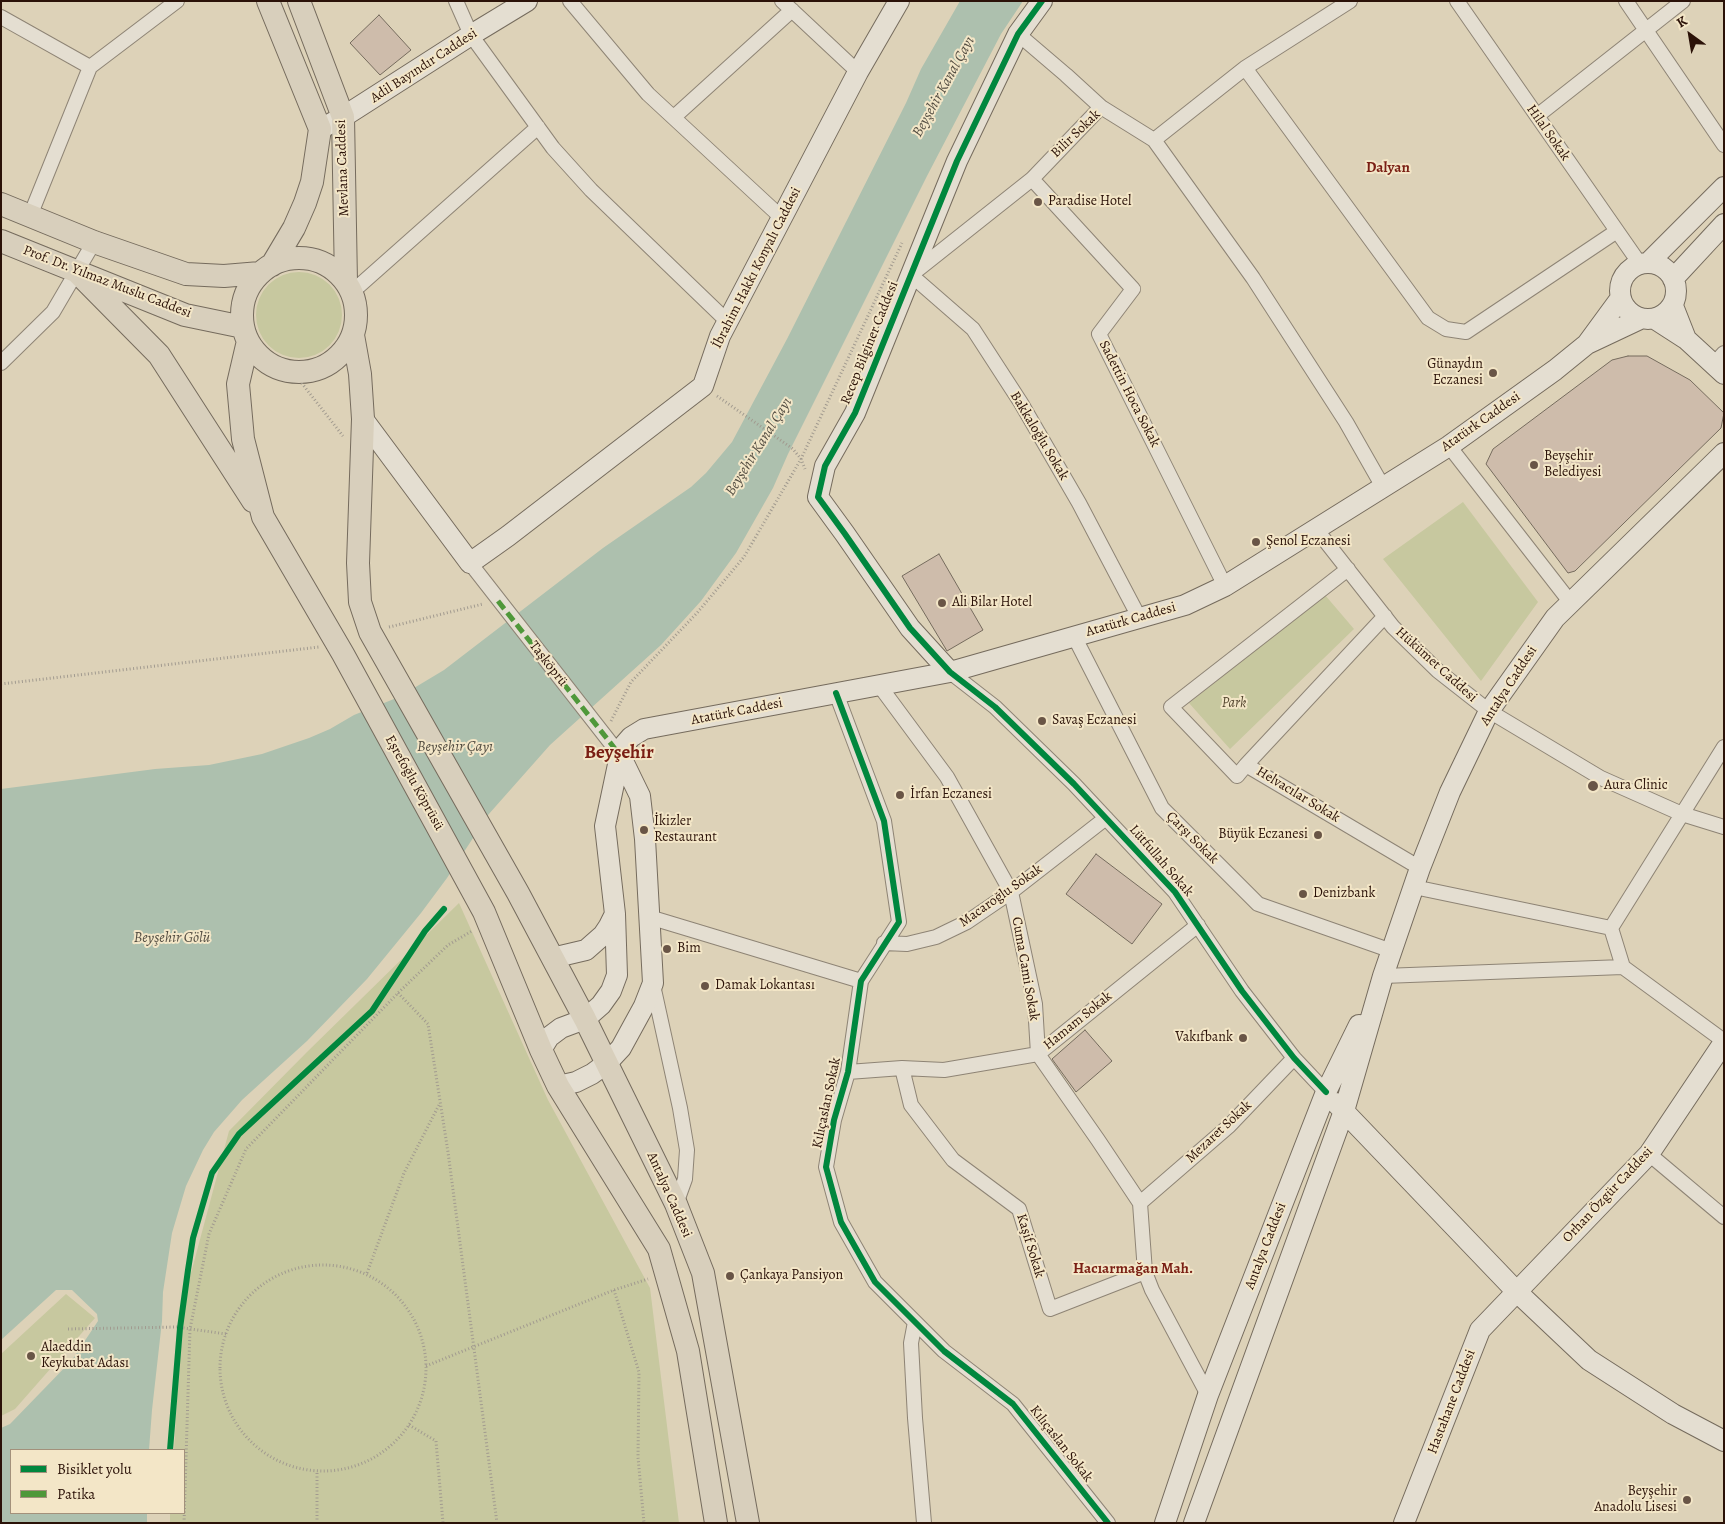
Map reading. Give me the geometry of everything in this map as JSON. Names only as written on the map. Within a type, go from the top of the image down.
[{"type":"main road","name":"Mevlana Caddesi","points":[[266,269],[294,228],[307,196],[312,182],[320,129],[268,1]]},
{"type":"main road","name":"Mevlana Caddesi","points":[[299,1],[343,117],[349,288]]},
{"type":"main road","name":"Adil Bayındır Caddesi","points":[[320,129],[343,117],[527,1]]},
{"type":"main road","name":"İbrahim Hakkı Konyalı Caddesi","points":[[470,563],[508,536],[702,386],[720,336],[858,72],[899,1]]},
{"type":"main road","name":"Recep Bilginer Caddesi","points":[[950,672],[910,628],[818,497],[825,466],[855,414],[957,161],[1018,34],[1042,1]]},
{"type":"main road","points":[[1720,364],[1686,339],[1648,319],[1628,312],[1620,299],[1619,292],[1623,277],[1628,271],[1644,263],[1724,187]]},
{"type":"main road","points":[[1,204],[94,242],[186,274],[224,276],[266,269],[288,259],[304,258],[320,262],[335,270],[349,288],[356,317],[353,334],[360,374],[363,419],[358,563],[360,602],[372,636]]},
{"type":"main road","points":[[1673,279],[1724,224]]},
{"type":"main road","name":"Prof. Dr. Yılmaz Muslu Caddesi","points":[[1,241],[185,314],[246,334]]},
{"type":"main road","points":[[1644,263],[1662,267],[1668,271],[1673,279],[1676,291],[1673,306],[1686,339]]},
{"type":"main road","points":[[263,517],[243,439],[238,384],[246,334],[242,312],[244,298],[251,285],[266,269]]},
{"type":"main road","points":[[76,272],[159,355],[263,517]]},
{"type":"main road","points":[[1586,344],[1620,299]]},
{"type":"main road","points":[[1586,344],[1648,319],[1662,316],[1673,306]]},
{"type":"main road","points":[[246,334],[259,356],[275,367],[293,372],[312,370],[329,363],[343,351],[353,334]]},
{"type":"main road","name":"Atatürk Caddesi","points":[[585,1020],[601,1005],[611,991],[618,975],[615,914],[605,826],[620,755],[624,745],[631,737],[644,729],[950,672],[1185,605],[1225,586],[1449,446],[1555,370],[1586,344]]},
{"type":"main road","points":[[363,419],[470,563]]},
{"type":"main road","name":"Antalya Caddesi","points":[[1194,1523],[1344,1111],[1383,976],[1417,877],[1450,792],[1489,711],[1555,618],[1724,454]]},
{"type":"main road","name":"Eşrefoğlu Köprüsü","points":[[263,517],[340,648],[486,917]]},
{"type":"main road","name":"Antalya Caddesi","points":[[372,636],[518,893],[585,1020],[676,1204],[703,1273],[748,1523]]},
{"type":"main road","points":[[558,1086],[585,1078],[606,1063],[621,1048],[644,1006],[652,983],[645,839],[640,796],[620,755]]},
{"type":"main road","points":[[552,958],[586,950],[603,935],[615,914]]},
{"type":"main road","points":[[486,917],[540,1050],[558,1086],[659,1249],[688,1351],[716,1523]]},
{"type":"main road","name":"Antalya Caddesi","points":[[1165,1523],[1208,1395],[1326,1092],[1383,976]]},
{"type":"main road","points":[[540,1050],[549,1037],[561,1028],[585,1020]]},
{"type":"main road","name":"Orhan Özgür Caddesi","points":[[1517,1292],[1649,1154],[1724,1041]]},
{"type":"main road","points":[[1326,1092],[1517,1292],[1589,1360],[1673,1414],[1724,1441]]},
{"type":"main road","name":"Hastahane Caddesi","points":[[1404,1523],[1480,1330],[1517,1292]]},
{"type":"street","points":[[30,216],[90,67],[177,1]]},
{"type":"street","points":[[456,1],[471,35],[553,148],[591,190],[728,322]]},
{"type":"street","points":[[570,1],[648,94],[782,218]]},
{"type":"street","points":[[1350,1],[1245,68],[1154,140],[1253,278],[1346,422],[1384,487]]},
{"type":"street","name":"Hilal Sokak","points":[[1457,1],[1617,232],[1644,263]]},
{"type":"street","points":[[1626,1],[1724,145]]},
{"type":"street","points":[[1537,116],[1683,1]]},
{"type":"street","points":[[674,117],[787,6],[858,72]]},
{"type":"street","points":[[1,17],[90,67]]},
{"type":"street","points":[[1018,34],[1066,74],[1101,107]]},
{"type":"street","points":[[1245,68],[1428,318],[1446,329],[1466,332],[1617,232]]},
{"type":"street","name":"Bilir Sokak","points":[[910,276],[1032,179],[1101,107],[1154,140]]},
{"type":"street","points":[[349,288],[538,127]]},
{"type":"street","name":"Sadettin Hoca Sokak","points":[[1032,179],[1133,289],[1098,334],[1225,586]]},
{"type":"street","points":[[1,363],[53,312],[94,242]]},
{"type":"street","name":"Bakkaloğlu Sokak","points":[[910,276],[973,330],[1020,403],[1079,503],[1140,619]]},
{"type":"street","points":[[1449,446],[1570,603]]},
{"type":"street","name":"Hükümet Caddesi","points":[[1316,529],[1393,627],[1438,671],[1489,711],[1601,778],[1682,814],[1724,827]]},
{"type":"street","name":"Taşköprü","points":[[470,563],[620,755]]},
{"type":"street","points":[[1246,765],[1237,776],[1172,707],[1348,569]]},
{"type":"street","name":"Helvacılar Sokak","points":[[1385,616],[1246,765],[1417,877],[1611,928]]},
{"type":"street","name":"Çarşı Sokak","points":[[1074,636],[1162,808],[1258,904],[1392,951]]},
{"type":"street","name":"Lütfullah Sokak","points":[[950,672],[996,707],[1074,784],[1175,892],[1242,991],[1294,1058],[1326,1092]]},
{"type":"street","name":"Cuma Cami Sokak","points":[[879,684],[947,777],[1011,892],[1035,1004],[1038,1054]]},
{"type":"street","name":"Kılıçaslan Sokak","points":[[836,693],[884,821],[898,922],[861,980],[848,1072],[834,1120],[826,1167],[840,1222],[875,1282],[944,1351],[1013,1404],[1108,1523]]},
{"type":"street","points":[[1724,747],[1611,928],[1623,966],[1724,1041]]},
{"type":"street","name":"Macaroğlu Sokak","points":[[884,943],[907,944],[936,937],[967,922],[1011,892],[1106,818]]},
{"type":"street","points":[[649,917],[861,980]]},
{"type":"street","name":"Hamam Sokak","points":[[848,1072],[902,1068],[944,1070],[1038,1054],[1198,925]]},
{"type":"street","points":[[1383,976],[1623,966]]},
{"type":"street","points":[[652,983],[680,1108],[687,1150],[685,1179],[676,1204]]},
{"type":"street","points":[[1038,1054],[1140,1203],[1146,1272],[1152,1290],[1208,1395]]},
{"type":"street","name":"Mezaret Sokak","points":[[1140,1203],[1229,1126],[1294,1058]]},
{"type":"street","name":"Kaşif Sokak","points":[[902,1068],[911,1105],[953,1160],[1019,1208],[1050,1309],[1146,1272]]},
{"type":"street","points":[[1649,1154],[1724,1217]]},
{"type":"street","points":[[915,1322],[911,1343],[924,1523]]},
{"type":"path","points":[[601,730],[631,682],[697,613],[744,556],[801,459],[906,234]]},
{"type":"path","points":[[293,372],[362,460]]},
{"type":"path","points":[[732,407],[793,449]]},
{"type":"path","points":[[372,636],[498,601]]},
{"type":"path","points":[[1,684],[321,647],[340,648]]},
{"type":"path","points":[[185,1491],[190,1329],[209,1234],[246,1149],[398,993],[448,945],[486,917]]},
{"type":"path","points":[[398,993],[428,1024],[497,1523]]},
{"type":"path","points":[[352,1030],[372,1011],[377,1003]]},
{"type":"path","points":[[366,1274],[404,1173],[440,1102]]},
{"type":"path","points":[[337,1265],[366,1274],[396,1294],[417,1323],[426,1357],[424,1392],[409,1425],[385,1451],[353,1467],[318,1471],[283,1464],[253,1445],[231,1416],[220,1383],[221,1347],[226,1334],[232,1318],[251,1294],[276,1275],[306,1266],[337,1265]]},
{"type":"path","points":[[426,1366],[614,1290],[666,1273]]},
{"type":"path","points":[[614,1290],[639,1372],[638,1457],[644,1523]]},
{"type":"path","points":[[179,1337],[178,1328],[181,1318]]},
{"type":"path","points":[[68,1329],[178,1328],[226,1334]]},
{"type":"path","points":[[409,1425],[436,1441],[443,1523]]},
{"type":"path","points":[[317,1523],[318,1471]]},
{"type":"green space","points":[[299,272],[315,275],[323,279],[335,291],[339,299],[342,315],[339,331],[335,339],[323,351],[315,355],[299,358],[283,355],[275,351],[263,339],[259,331],[256,315],[259,299],[263,291],[275,279],[283,275]]},
{"type":"green space","points":[[1463,502],[1538,602],[1481,681],[1383,559]]},
{"type":"green space","name":"Park","points":[[1325,595],[1354,629],[1230,749],[1189,703]]},
{"type":"green space","points":[[459,903],[548,1100],[650,1288],[679,1523],[170,1523],[170,1514],[185,1514],[185,1449],[174,1449],[183,1303],[229,1131]]},
{"type":"green space","points":[[66,1294],[95,1318],[15,1409],[1,1416],[1,1354]]},
{"type":"water","name":"Beyşehir Gölü","points":[[960,1],[1023,1],[1001,34],[927,176],[788,454],[773,488],[736,553],[701,601],[661,645],[550,745],[488,815],[447,878],[367,979],[307,1041],[242,1100],[214,1132],[203,1150],[186,1186],[172,1233],[163,1292],[162,1321],[149,1449],[10,1449],[10,1514],[147,1514],[147,1523],[1,1523],[1,1428],[10,1424],[72,1360],[98,1321],[97,1314],[72,1290],[56,1290],[1,1340],[1,789],[155,769],[209,765],[262,754],[330,729],[354,715],[399,697],[444,670],[603,548],[691,487],[706,473],[732,442],[787,339],[906,103],[921,69]]},
{"type":"building","points":[[379,15],[411,50],[380,75],[350,43]]},
{"type":"building","name":"Beyşehir Belediyesi","points":[[1628,356],[1647,356],[1690,380],[1724,413],[1721,428],[1575,571],[1568,573],[1486,464],[1493,449],[1612,360]]},
{"type":"building","name":"Ali Bilar Hotel","points":[[939,554],[983,630],[947,651],[902,576]]},
{"type":"building","points":[[1096,854],[1162,904],[1132,944],[1066,894]]},
{"type":"building","points":[[1085,1030],[1112,1061],[1076,1092],[1052,1059]]},
{"type":"marked path","points":[[498,601],[620,755]]},
{"type":"cycle path","points":[[1042,1],[1018,34],[957,161],[855,413],[825,466],[818,497],[910,628],[950,672],[995,707],[1074,784],[1175,892],[1242,991],[1294,1058],[1326,1092]]},
{"type":"cycle path","points":[[836,693],[884,821],[899,922],[861,981],[848,1072],[834,1120],[826,1167],[841,1222],[875,1282],[944,1351],[1013,1404],[1108,1523]]},
{"type":"cycle path","points":[[170,1449],[180,1328],[188,1270],[193,1238],[212,1173],[239,1134],[372,1011],[425,931],[444,909]]},
{"type":"place","name":"Paradise Hotel","points":[[1038,202]]},
{"type":"place","name":"Günaydın Eczanesi","points":[[1493,373]]},
{"type":"place","name":"Beyşehir Belediyesi","points":[[1534,465]]},
{"type":"place","name":"Şenol Eczanesi","points":[[1256,542]]},
{"type":"place","name":"Ali Bilar Hotel","points":[[942,603]]},
{"type":"place","name":"Savaş Eczanesi","points":[[1042,721]]},
{"type":"place","name":"Aura Clinic","points":[[1593,786]]},
{"type":"place","name":"İrfan Eczanesi","points":[[900,795]]},
{"type":"place","name":"İkizler Restaurant","points":[[644,830]]},
{"type":"place","name":"Büyük Eczanesi","points":[[1318,835]]},
{"type":"place","name":"Denizbank","points":[[1303,894]]},
{"type":"place","name":"Bim","points":[[667,949]]},
{"type":"place","name":"Damak Lokantası","points":[[705,986]]},
{"type":"place","name":"Vakıfbank","points":[[1243,1038]]},
{"type":"place","name":"Çankaya Pansiyon","points":[[730,1276]]},
{"type":"place","name":"Alaeddin Keykubat Adası","points":[[31,1356]]},
{"type":"place","name":"Beyşehir Anadolu Lisesi","points":[[1687,1500]]},
{"type":"district","name":"Dalyan","points":[[1388,168]]},
{"type":"district","name":"Beyşehir","points":[[619,753]]},
{"type":"district","name":"Hacıarmağan Mah.","points":[[1133,1269]]},
{"type":"water label","name":"Beyşehir Kanal Çayı","points":[[944,87]]},
{"type":"water label","name":"Beyşehir Kanal Çayı","points":[[759,447]]},
{"type":"water label","name":"Beyşehir Çayı","points":[[455,747]]}]
